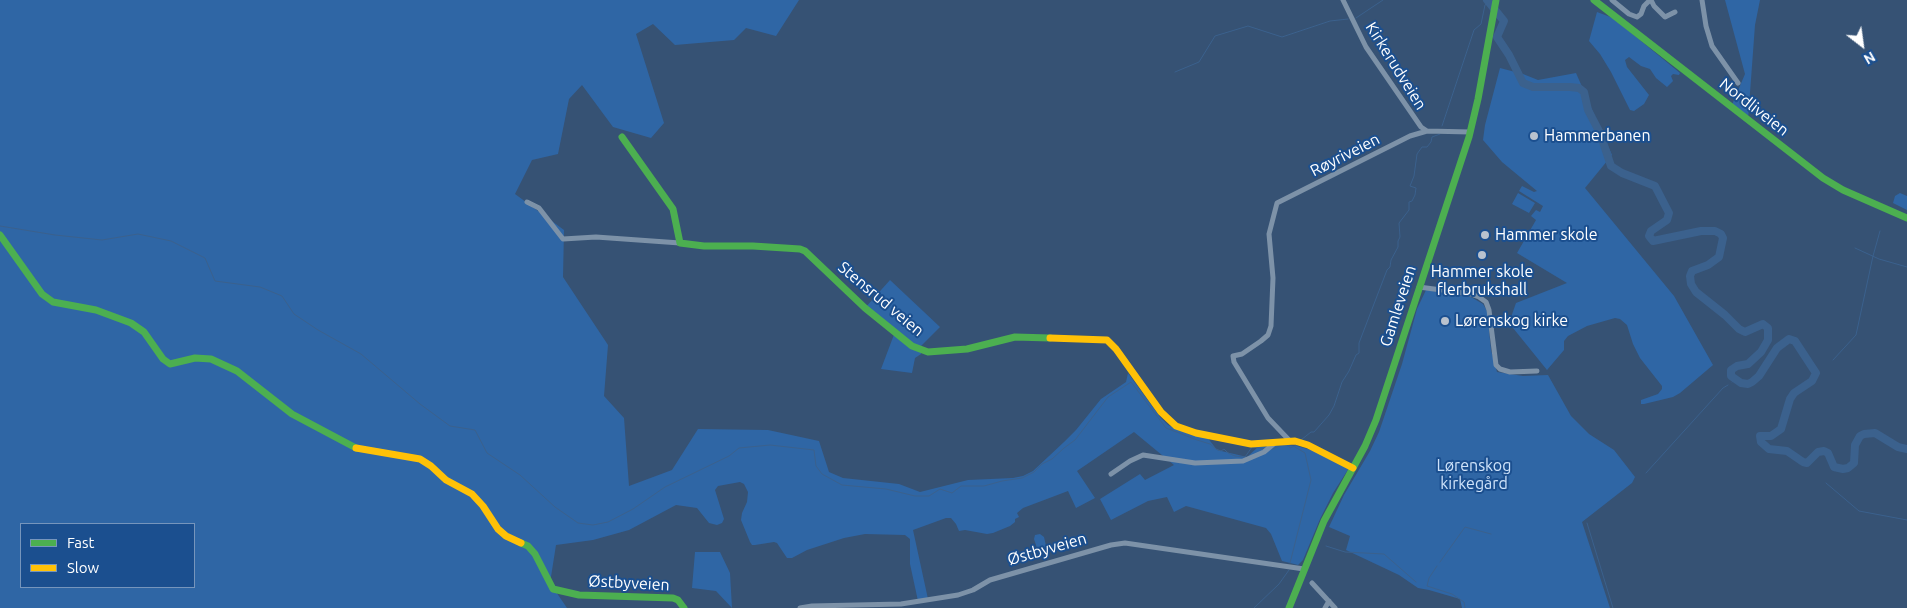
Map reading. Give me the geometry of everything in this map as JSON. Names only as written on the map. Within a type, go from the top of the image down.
[{"type":"street","name":"Kirkerudveien","points":[[1343,0],[1366,47],[1421,128],[1427,131],[1470,132]]},
{"type":"street","name":"Gamleveien","points":[[1289,608],[1332,505],[1353,468],[1376,420],[1470,132],[1482,81],[1496,0]]},
{"type":"street","name":"Nordliveien","points":[[1594,0],[1823,178],[1843,190],[1907,218]]},
{"type":"street","points":[[1612,0],[1637,17],[1650,0],[1665,17],[1675,12]]},
{"type":"street","points":[[1702,0],[1706,26],[1712,46],[1738,83]]},
{"type":"street","name":"Røyriveien","points":[[1289,440],[1268,418],[1234,362],[1233,356],[1242,354],[1261,341],[1268,335],[1271,326],[1273,278],[1269,234],[1277,205],[1280,201],[1363,159],[1410,136],[1427,131]]},
{"type":"street","points":[[527,202],[539,208],[563,239],[596,237],[680,243],[673,209],[622,136]]},
{"type":"street","name":"Østbyveien","points":[[0,235],[42,294],[53,302],[96,310],[131,323],[144,332],[162,359],[170,364],[195,358],[211,359],[237,371],[292,414],[353,447],[420,459],[431,466],[446,480],[472,494],[483,506],[498,529],[506,536],[528,546],[535,554],[553,589],[568,593],[673,598],[678,600],[684,608]]},
{"type":"street","name":"Stensrud veien","points":[[680,243],[704,246],[753,246],[800,249],[805,251],[865,308],[912,346],[928,352],[967,349],[1015,337],[1107,340],[1116,349],[1161,412],[1176,426],[1196,433],[1251,444],[1289,440],[1308,445],[1353,468]]},
{"type":"street","points":[[1419,287],[1470,294],[1486,302],[1489,310],[1496,365],[1500,369],[1510,372],[1537,371]]},
{"type":"street","points":[[1111,474],[1143,455],[1195,463],[1243,461],[1264,452],[1276,442]]},
{"type":"street","name":"Østbyveien","points":[[800,608],[812,606],[901,604],[933,600],[973,590],[990,580],[1111,545],[1124,543],[1304,569]]},
{"type":"street","points":[[1312,583],[1335,608]]},
{"type":"street","points":[[1325,608],[1328,601]]},
{"type":"green space","points":[[0,0],[799,0],[776,36],[746,28],[734,40],[675,45],[653,24],[636,34],[664,123],[651,138],[613,127],[582,85],[569,99],[558,154],[532,160],[515,194],[564,230],[563,277],[608,345],[604,396],[624,418],[629,486],[672,470],[698,429],[768,430],[819,441],[829,472],[843,478],[899,484],[920,492],[968,480],[1023,476],[1033,471],[1064,442],[1101,399],[1126,382],[1128,373],[1168,425],[1191,435],[1207,437],[1217,450],[1247,457],[1258,447],[1297,446],[1318,452],[1349,468],[1333,493],[1303,560],[1298,565],[1282,561],[1271,534],[1266,528],[1186,506],[1174,512],[1167,497],[1148,501],[1111,520],[1100,499],[1140,474],[1145,480],[1174,465],[1134,432],[1077,471],[1095,498],[1076,508],[1068,491],[1023,508],[1017,513],[1019,517],[1015,519],[1015,522],[993,533],[959,531],[951,518],[946,518],[913,530],[928,599],[918,601],[910,564],[910,539],[905,535],[865,534],[844,538],[807,550],[792,558],[787,558],[777,543],[752,545],[750,542],[741,520],[748,492],[744,484],[740,482],[718,486],[715,490],[724,519],[722,523],[717,525],[709,523],[697,508],[676,505],[629,530],[593,540],[556,545],[550,583],[567,608],[0,608]]},
{"type":"green space","points":[[1725,0],[1760,0],[1755,25],[1748,120],[1731,107],[1745,74]]},
{"type":"green space","points":[[1597,12],[1613,18],[1680,73],[1679,75],[1673,74],[1671,76],[1673,81],[1667,87],[1656,78],[1650,69],[1641,66],[1629,57],[1625,60],[1627,67],[1649,95],[1644,104],[1634,111],[1630,110],[1611,72],[1589,41]]},
{"type":"green space","points":[[1500,68],[1538,80],[1576,73],[1612,155],[1585,188],[1674,296],[1713,365],[1673,397],[1641,404],[1641,400],[1658,394],[1662,386],[1640,358],[1627,325],[1620,319],[1615,318],[1587,326],[1568,336],[1564,341],[1564,350],[1547,370],[1509,323],[1516,303],[1567,283],[1517,253],[1536,220],[1531,216],[1536,210],[1540,212],[1543,206],[1519,191],[1522,186],[1534,192],[1537,191],[1502,162],[1483,140],[1485,125]]},
{"type":"green space","points":[[1518,193],[1535,203],[1529,213],[1512,204]]},
{"type":"green space","points":[[1900,193],[1907,196],[1907,210],[1893,203],[1895,196]]},
{"type":"green space","points":[[890,280],[940,327],[921,346],[921,354],[915,358],[912,373],[881,369],[895,332],[865,308]]},
{"type":"green space","name":"Lørenskog kirkegård","points":[[1426,290],[1471,297],[1483,304],[1487,311],[1491,350],[1497,372],[1523,376],[1548,375],[1571,416],[1589,434],[1614,450],[1635,477],[1632,483],[1582,522],[1610,608],[1462,608],[1460,599],[1418,588],[1399,575],[1346,550],[1350,536],[1329,527],[1344,495],[1379,432],[1402,364],[1417,309]]},
{"type":"green space","points":[[1040,534],[1044,537],[1047,550],[1041,553],[1038,551],[1034,539],[1035,535]]},
{"type":"green space","points":[[695,552],[720,552],[730,573],[732,608],[716,591],[692,588]]},
{"type":"waterway","points":[[1356,18],[1383,0]]},
{"type":"waterway","points":[[1487,0],[1504,21],[1497,37],[1509,55],[1523,83],[1533,87],[1579,88],[1584,92],[1588,110],[1600,133],[1611,166],[1622,173],[1655,186],[1669,213],[1667,220],[1651,231],[1649,236],[1653,241],[1701,231],[1715,231],[1721,234],[1723,238],[1719,257],[1708,265],[1692,271],[1690,276],[1691,284],[1696,292],[1739,329],[1745,332],[1763,324],[1768,328],[1768,340],[1761,352],[1748,364],[1737,366],[1731,370],[1731,376],[1741,383],[1748,384],[1752,382],[1759,376],[1777,348],[1789,339],[1795,341],[1816,373],[1812,381],[1794,393],[1790,399],[1781,429],[1771,436],[1760,436],[1761,442],[1769,449],[1787,451],[1807,463],[1818,452],[1824,451],[1828,453],[1834,467],[1843,469],[1848,468],[1854,463],[1855,445],[1860,436],[1864,434],[1875,433],[1898,447],[1907,449]]},
{"type":"waterway","points":[[1442,126],[1474,30],[1481,24],[1485,5],[1488,3]]},
{"type":"waterway","points":[[1175,72],[1199,62],[1215,36],[1248,26],[1282,37],[1330,21],[1348,19]]},
{"type":"waterway","points":[[1301,440],[1311,432],[1314,432],[1329,415],[1342,382],[1356,355],[1359,353],[1359,343],[1387,270],[1390,267],[1391,260],[1398,247],[1400,237],[1399,223],[1409,210],[1409,202],[1412,201],[1415,195],[1416,188],[1410,186],[1414,176],[1417,154],[1422,147],[1427,147],[1432,137],[1440,134]]},
{"type":"waterway","points":[[0,226],[102,240],[138,234],[171,241],[205,258],[215,281],[260,287],[282,296],[294,314],[361,354],[420,404],[450,426],[475,430],[487,453],[520,475],[555,507],[578,523],[593,525],[608,522],[633,509],[665,487],[729,456],[739,448],[770,445],[814,450],[816,466],[822,474],[842,485],[886,489],[915,496],[929,496],[940,489],[952,493],[961,486],[984,486],[1022,478],[1034,472],[1075,440],[1108,397],[1131,382],[1166,428],[1210,444],[1221,451],[1224,449],[1235,456],[1245,457],[1252,447],[1265,449]]},
{"type":"waterway","points":[[1833,360],[1856,335],[1880,231]]},
{"type":"waterway","points":[[1855,248],[1879,259],[1907,267]]},
{"type":"waterway","points":[[1646,473],[1723,388],[1728,385]]},
{"type":"waterway","points":[[1272,449],[1283,445],[1290,448],[1297,445]]},
{"type":"waterway","points":[[1290,563],[1311,480],[1305,453],[1295,447]]},
{"type":"waterway","points":[[1826,483],[1859,511],[1907,520]]},
{"type":"waterway","points":[[1587,523],[1613,608]]},
{"type":"waterway","points":[[1440,562],[1465,527],[1491,534]]},
{"type":"waterway","points":[[1326,546],[1345,552],[1384,554],[1416,582]]},
{"type":"waterway","points":[[1437,566],[1429,578],[1427,586],[1452,594],[1464,602],[1465,608]]},
{"type":"waterway","points":[[1254,608],[1279,584],[1289,570]]},
{"type":"traffic: fast","points":[[1289,608],[1324,521],[1365,446],[1376,420],[1469,137],[1496,0]]},
{"type":"traffic: fast","points":[[1594,0],[1823,178],[1843,190],[1907,218]]},
{"type":"traffic: fast","points":[[622,137],[673,209],[680,243],[704,246],[753,246],[800,249],[805,251],[865,308],[912,346],[928,352],[967,349],[1015,337],[1050,338]]},
{"type":"traffic: fast","points":[[0,235],[42,294],[53,302],[96,310],[131,323],[144,332],[163,359],[170,364],[195,358],[211,359],[237,371],[292,414],[356,448]]},
{"type":"traffic: fast","points":[[521,543],[528,546],[535,554],[553,589],[579,595],[673,598],[678,600],[684,608]]},
{"type":"traffic: slow","points":[[1050,338],[1107,340],[1116,349],[1161,412],[1176,426],[1196,433],[1251,444],[1295,441],[1308,445],[1353,468]]},
{"type":"traffic: slow","points":[[356,448],[420,459],[446,480],[472,494],[483,506],[498,529],[506,536],[521,543]]},
{"type":"place","name":"Hammerbanen","points":[[1534,136]]},
{"type":"place","name":"Hammer skole","points":[[1485,235]]},
{"type":"place","name":"Hammer skole flerbrukshall","points":[[1482,255]]},
{"type":"place","name":"Lørenskog kirke","points":[[1445,321]]}]
